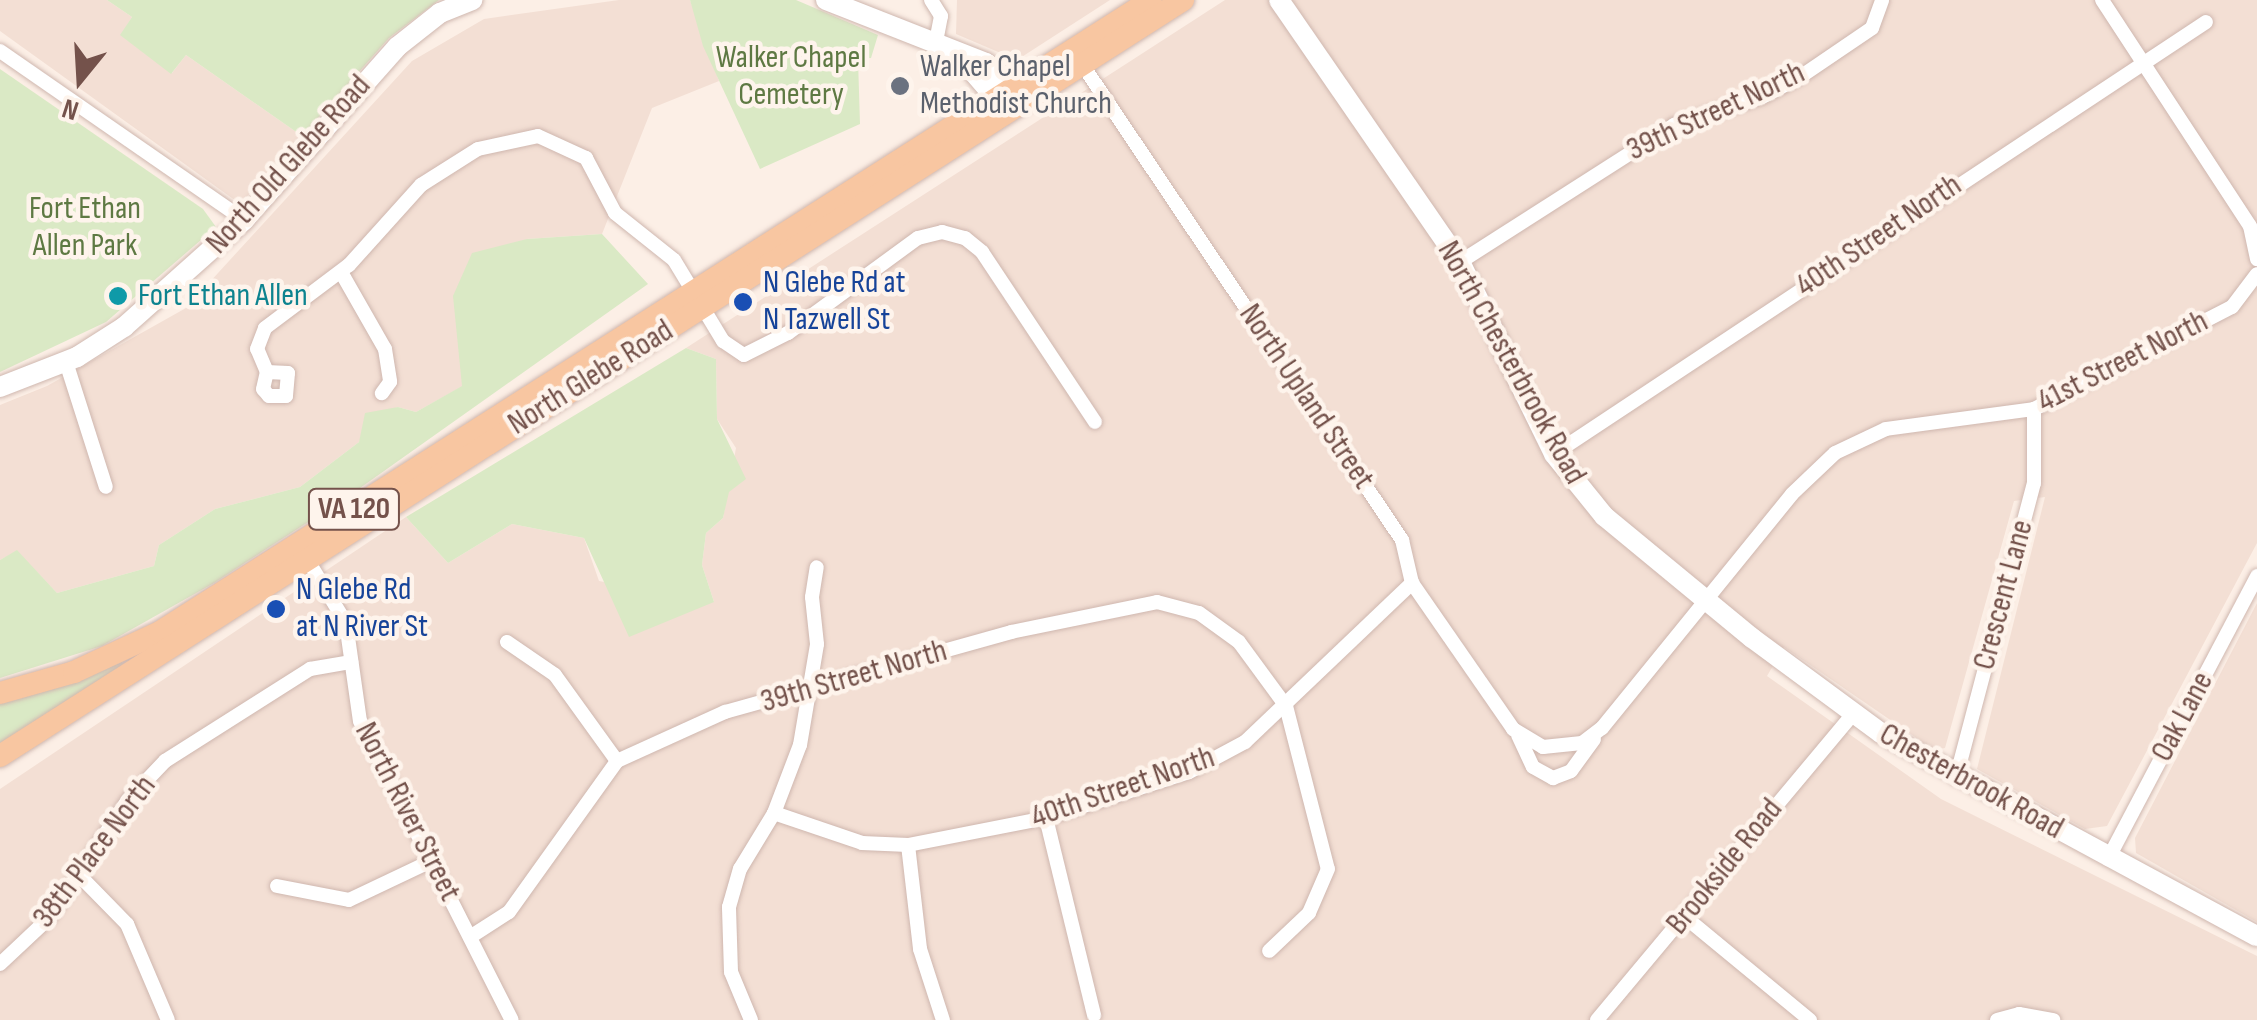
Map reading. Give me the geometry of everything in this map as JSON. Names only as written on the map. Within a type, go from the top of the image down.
[{"type":"main road","name":"North Glebe Road","points":[[1011,99],[1082,64],[1182,0]]},
{"type":"main road","name":"North Glebe Road","points":[[0,756],[303,552],[1011,99],[1136,4]]},
{"type":"main road","name":"North Glebe Road","points":[[0,694],[119,654],[303,552]]},
{"type":"street","name":"North Old Glebe Road","points":[[0,387],[66,362],[124,327],[244,220],[397,46],[440,13],[472,0]]},
{"type":"street","points":[[826,0],[960,58],[992,66],[1011,99]]},
{"type":"street","points":[[931,0],[941,16],[935,47]]},
{"type":"street","name":"North Chesterbrook Road","points":[[1279,0],[1460,262],[1554,454],[1604,516],[1705,598]]},
{"type":"street","name":"39th Street North","points":[[1460,262],[1608,162],[1674,125],[1762,98],[1872,28],[1882,0]]},
{"type":"street","points":[[2102,0],[2250,226],[2257,259]]},
{"type":"street","name":"40th Street North","points":[[1554,454],[2141,61],[2206,22]]},
{"type":"street","points":[[0,50],[244,220]]},
{"type":"street","name":"North Upland Street","points":[[1082,64],[1402,540],[1412,582],[1518,734],[1532,767],[1553,778],[1572,771],[1602,728]]},
{"type":"street","points":[[267,372],[257,349],[265,328],[341,272],[440,170],[478,150],[538,136],[586,158],[615,213],[667,253],[727,346],[755,354],[911,242],[950,232],[982,252],[1095,422]]},
{"type":"street","points":[[341,272],[385,349],[390,382],[382,393]]},
{"type":"street","name":"41st Street North","points":[[1602,728],[1705,598],[1834,453],[1886,428],[2034,410],[2232,308],[2254,281]]},
{"type":"street","points":[[66,362],[106,487]]},
{"type":"street","name":"Crescent Lane","points":[[1956,778],[2034,483],[2034,410]]},
{"type":"street","name":"North River Street","points":[[303,552],[343,616],[356,713],[512,1020]]},
{"type":"street","points":[[751,1020],[731,972],[729,907],[740,869],[774,813],[800,745],[812,690],[817,567]]},
{"type":"street","name":"Oak Lane","points":[[2108,859],[2257,576]]},
{"type":"street","name":"40th Street North","points":[[774,813],[862,843],[908,845],[1046,818],[1189,772],[1245,742],[1412,582]]},
{"type":"street","name":"Chesterbrook Road","points":[[1705,598],[1853,714],[1956,778],[2257,936]]},
{"type":"street","name":"39th Street North","points":[[617,761],[725,712],[1011,632],[1157,602],[1199,613],[1239,642],[1286,706],[1327,845],[1328,869],[1309,913],[1269,951]]},
{"type":"street","points":[[470,937],[509,912],[617,761],[554,675],[506,642]]},
{"type":"street","name":"38th Place North","points":[[0,964],[39,930],[128,800],[166,761],[310,668],[351,662]]},
{"type":"street","name":"Brookside Road","points":[[1598,1020],[1853,714]]},
{"type":"street","points":[[1518,734],[1543,747],[1568,748],[1602,728]]},
{"type":"street","points":[[1046,818],[1094,1015]]},
{"type":"street","points":[[908,845],[920,950],[943,1020]]},
{"type":"street","points":[[277,886],[348,900],[431,861]]},
{"type":"street","points":[[79,874],[126,924],[168,1020]]},
{"type":"street","points":[[1685,917],[1810,1020]]},
{"type":"street","points":[[1997,1020],[2019,1014],[2053,1020]]},
{"type":"shaded area","points":[[0,0],[107,0],[132,17],[121,35],[172,73],[186,55],[302,136],[242,202],[236,201],[0,31]]},
{"type":"shaded area","points":[[619,0],[690,0],[719,81],[652,108],[602,234],[527,239],[460,343],[463,386],[416,412],[398,407],[375,415],[359,442],[300,487],[215,509],[159,545],[154,566],[57,593],[17,551],[0,560],[0,405],[47,386],[186,308],[412,61],[484,19]]},
{"type":"shaded area","points":[[957,0],[1110,0],[1017,60],[956,34]]},
{"type":"shaded area","points":[[1225,0],[2257,0],[2257,543],[2107,826],[2085,829],[1977,769],[2045,497],[2014,501],[1945,748],[1934,750],[1784,647],[1767,676],[1941,799],[2257,956],[2257,1020],[0,1020],[0,789],[406,517],[448,563],[512,524],[584,538],[599,581],[714,602],[702,565],[706,533],[723,518],[736,448],[717,419],[716,359],[686,348]]},
{"type":"shaded area","points":[[2257,603],[2257,922],[2136,853],[2135,838]]},
{"type":"green space","points":[[107,0],[439,0],[389,38],[302,136],[186,55],[171,74],[120,35],[132,17]]},
{"type":"green space","name":"Walker Chapel Cemetery","points":[[690,0],[796,0],[878,35],[871,58],[858,59],[860,124],[760,169],[703,46]]},
{"type":"green space","name":"Fort Ethan Allen Park","points":[[0,69],[203,209],[216,227],[106,322],[0,372]]},
{"type":"green space","points":[[602,234],[648,284],[353,493],[214,583],[102,646],[0,678],[0,560],[17,550],[57,593],[154,566],[159,545],[215,509],[300,487],[359,442],[365,413],[398,407],[416,412],[462,386],[453,296],[472,253],[527,239]]},
{"type":"green space","points":[[686,348],[716,359],[717,419],[746,479],[729,492],[723,518],[706,533],[702,565],[714,602],[629,637],[584,538],[512,524],[448,563],[406,517]]},
{"type":"green space","points":[[119,659],[126,667],[0,745],[0,700]]},
{"type":"place","name":"Walker Chapel Methodist Church","points":[[900,86]]},
{"type":"place","name":"Fort Ethan Allen","points":[[118,296]]},
{"type":"place","name":"N Glebe Rd at N Tazwell St","points":[[743,302]]},
{"type":"place","name":"N Glebe Rd at N River St","points":[[276,609]]}]
